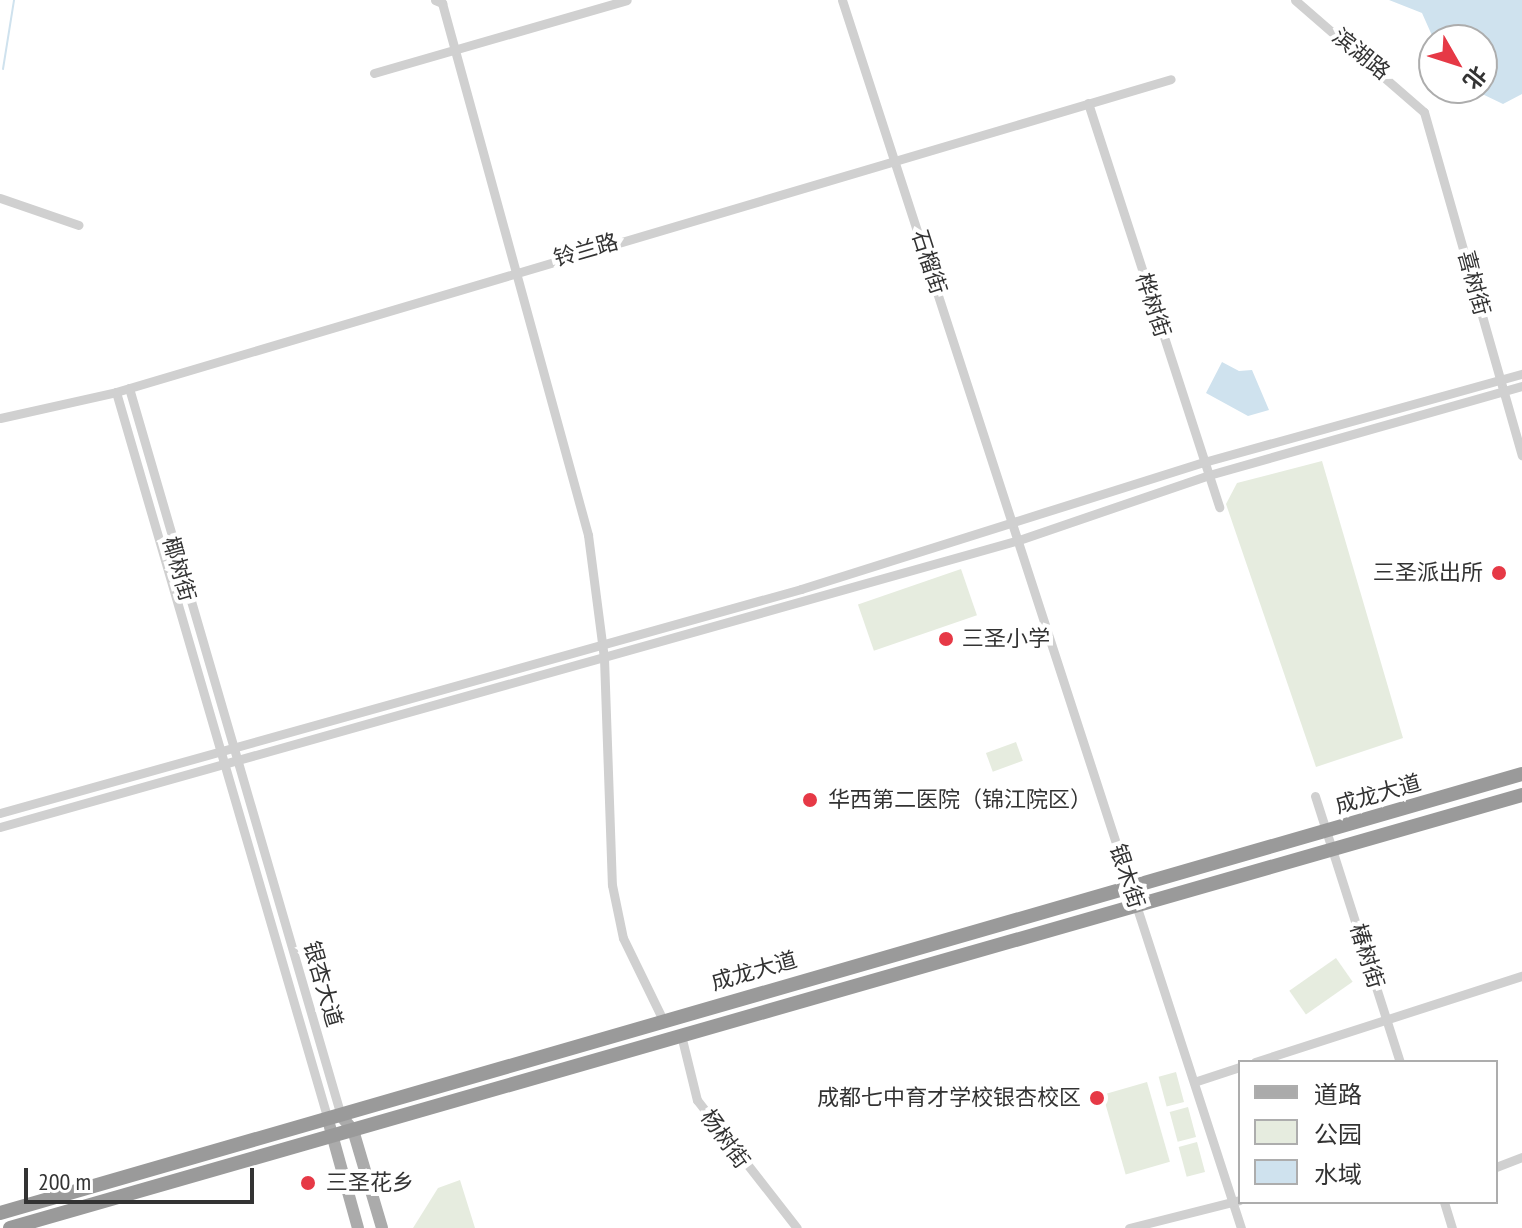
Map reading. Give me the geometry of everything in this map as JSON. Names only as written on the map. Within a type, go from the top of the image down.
[{"type":"highway","name":"成龙大道","points":[[0,1213],[663,1020],[1132,889],[1522,774]]},
{"type":"highway","name":"成龙大道","points":[[10,1228],[1522,795]]},
{"type":"main road","name":"银杏大道","points":[[358,1228],[332,1137],[334,1118],[353,1130],[382,1228]]},
{"type":"street","points":[[435,0],[442,3],[452,51],[588,535],[604,658],[612,885],[623,938],[663,1020]]},
{"type":"street","points":[[374,73],[627,0]]},
{"type":"street","name":"石榴街","points":[[842,0],[1014,524]]},
{"type":"street","name":"滨湖路","points":[[1295,0],[1424,112]]},
{"type":"street","name":"铃兰路","points":[[0,418],[116,392],[515,271],[1171,79]]},
{"type":"street","name":"桦树街","points":[[1088,103],[1219,507]]},
{"type":"street","name":"喜树街","points":[[1424,112],[1522,455]]},
{"type":"street","points":[[0,198],[79,225]]},
{"type":"street","points":[[0,813],[600,645],[1014,524],[1204,462],[1522,374]]},
{"type":"street","points":[[0,827],[1019,540],[1209,475],[1522,386]]},
{"type":"street","name":"椰树街","points":[[129,388],[232,748]]},
{"type":"street","name":"椰树街","points":[[116,392],[220,751]]},
{"type":"street","name":"银木街","points":[[1014,524],[1194,1082],[1236,1200],[1241,1228]]},
{"type":"street","name":"银杏大道","points":[[232,748],[334,1118]]},
{"type":"street","name":"银杏大道","points":[[220,751],[334,1118]]},
{"type":"street","points":[[1315,796],[1334,849]]},
{"type":"street","name":"椿树街","points":[[1334,849],[1399,1060]]},
{"type":"street","points":[[1261,1060],[1522,976]]},
{"type":"street","name":"杨树街","points":[[681,1035],[697,1100],[797,1228]]},
{"type":"street","points":[[1194,1082],[1238,1068]]},
{"type":"street","points":[[1498,1166],[1522,1157]]},
{"type":"street","points":[[1129,1228],[1236,1200]]},
{"type":"street","points":[[1445,1204],[1452,1228]]},
{"type":"green space","points":[[1322,461],[1403,738],[1316,767],[1226,504],[1237,483]]},
{"type":"green space","points":[[961,569],[977,615],[874,651],[858,604]]},
{"type":"green space","points":[[1016,742],[1023,761],[993,772],[986,753]]},
{"type":"green space","points":[[1336,958],[1353,982],[1306,1014],[1289,991]]},
{"type":"green space","points":[[1176,1072],[1184,1102],[1167,1107],[1159,1077]]},
{"type":"green space","points":[[1147,1082],[1170,1162],[1126,1174],[1103,1095]]},
{"type":"green space","points":[[1188,1107],[1196,1137],[1178,1142],[1170,1112]]},
{"type":"green space","points":[[1197,1142],[1205,1172],[1187,1177],[1179,1147]]},
{"type":"green space","points":[[460,1180],[475,1228],[413,1228],[438,1188]]},
{"type":"water","points":[[1389,0],[1522,0],[1522,94],[1503,104],[1498,102],[1498,24],[1427,24],[1422,13]]},
{"type":"water","points":[[1222,362],[1239,371],[1252,370],[1269,410],[1248,416],[1206,393]]},
{"type":"waterway","points":[[3,69],[14,0]]},
{"type":"place","name":"三圣派出所","points":[[1499,573]]},
{"type":"place","name":"三圣小学","points":[[946,639]]},
{"type":"place","name":"华西第二医院（锦江院区）","points":[[810,800]]},
{"type":"place","name":"成都七中育才学校银杏校区","points":[[1097,1098]]},
{"type":"place","name":"三圣花乡","points":[[308,1183]]}]
